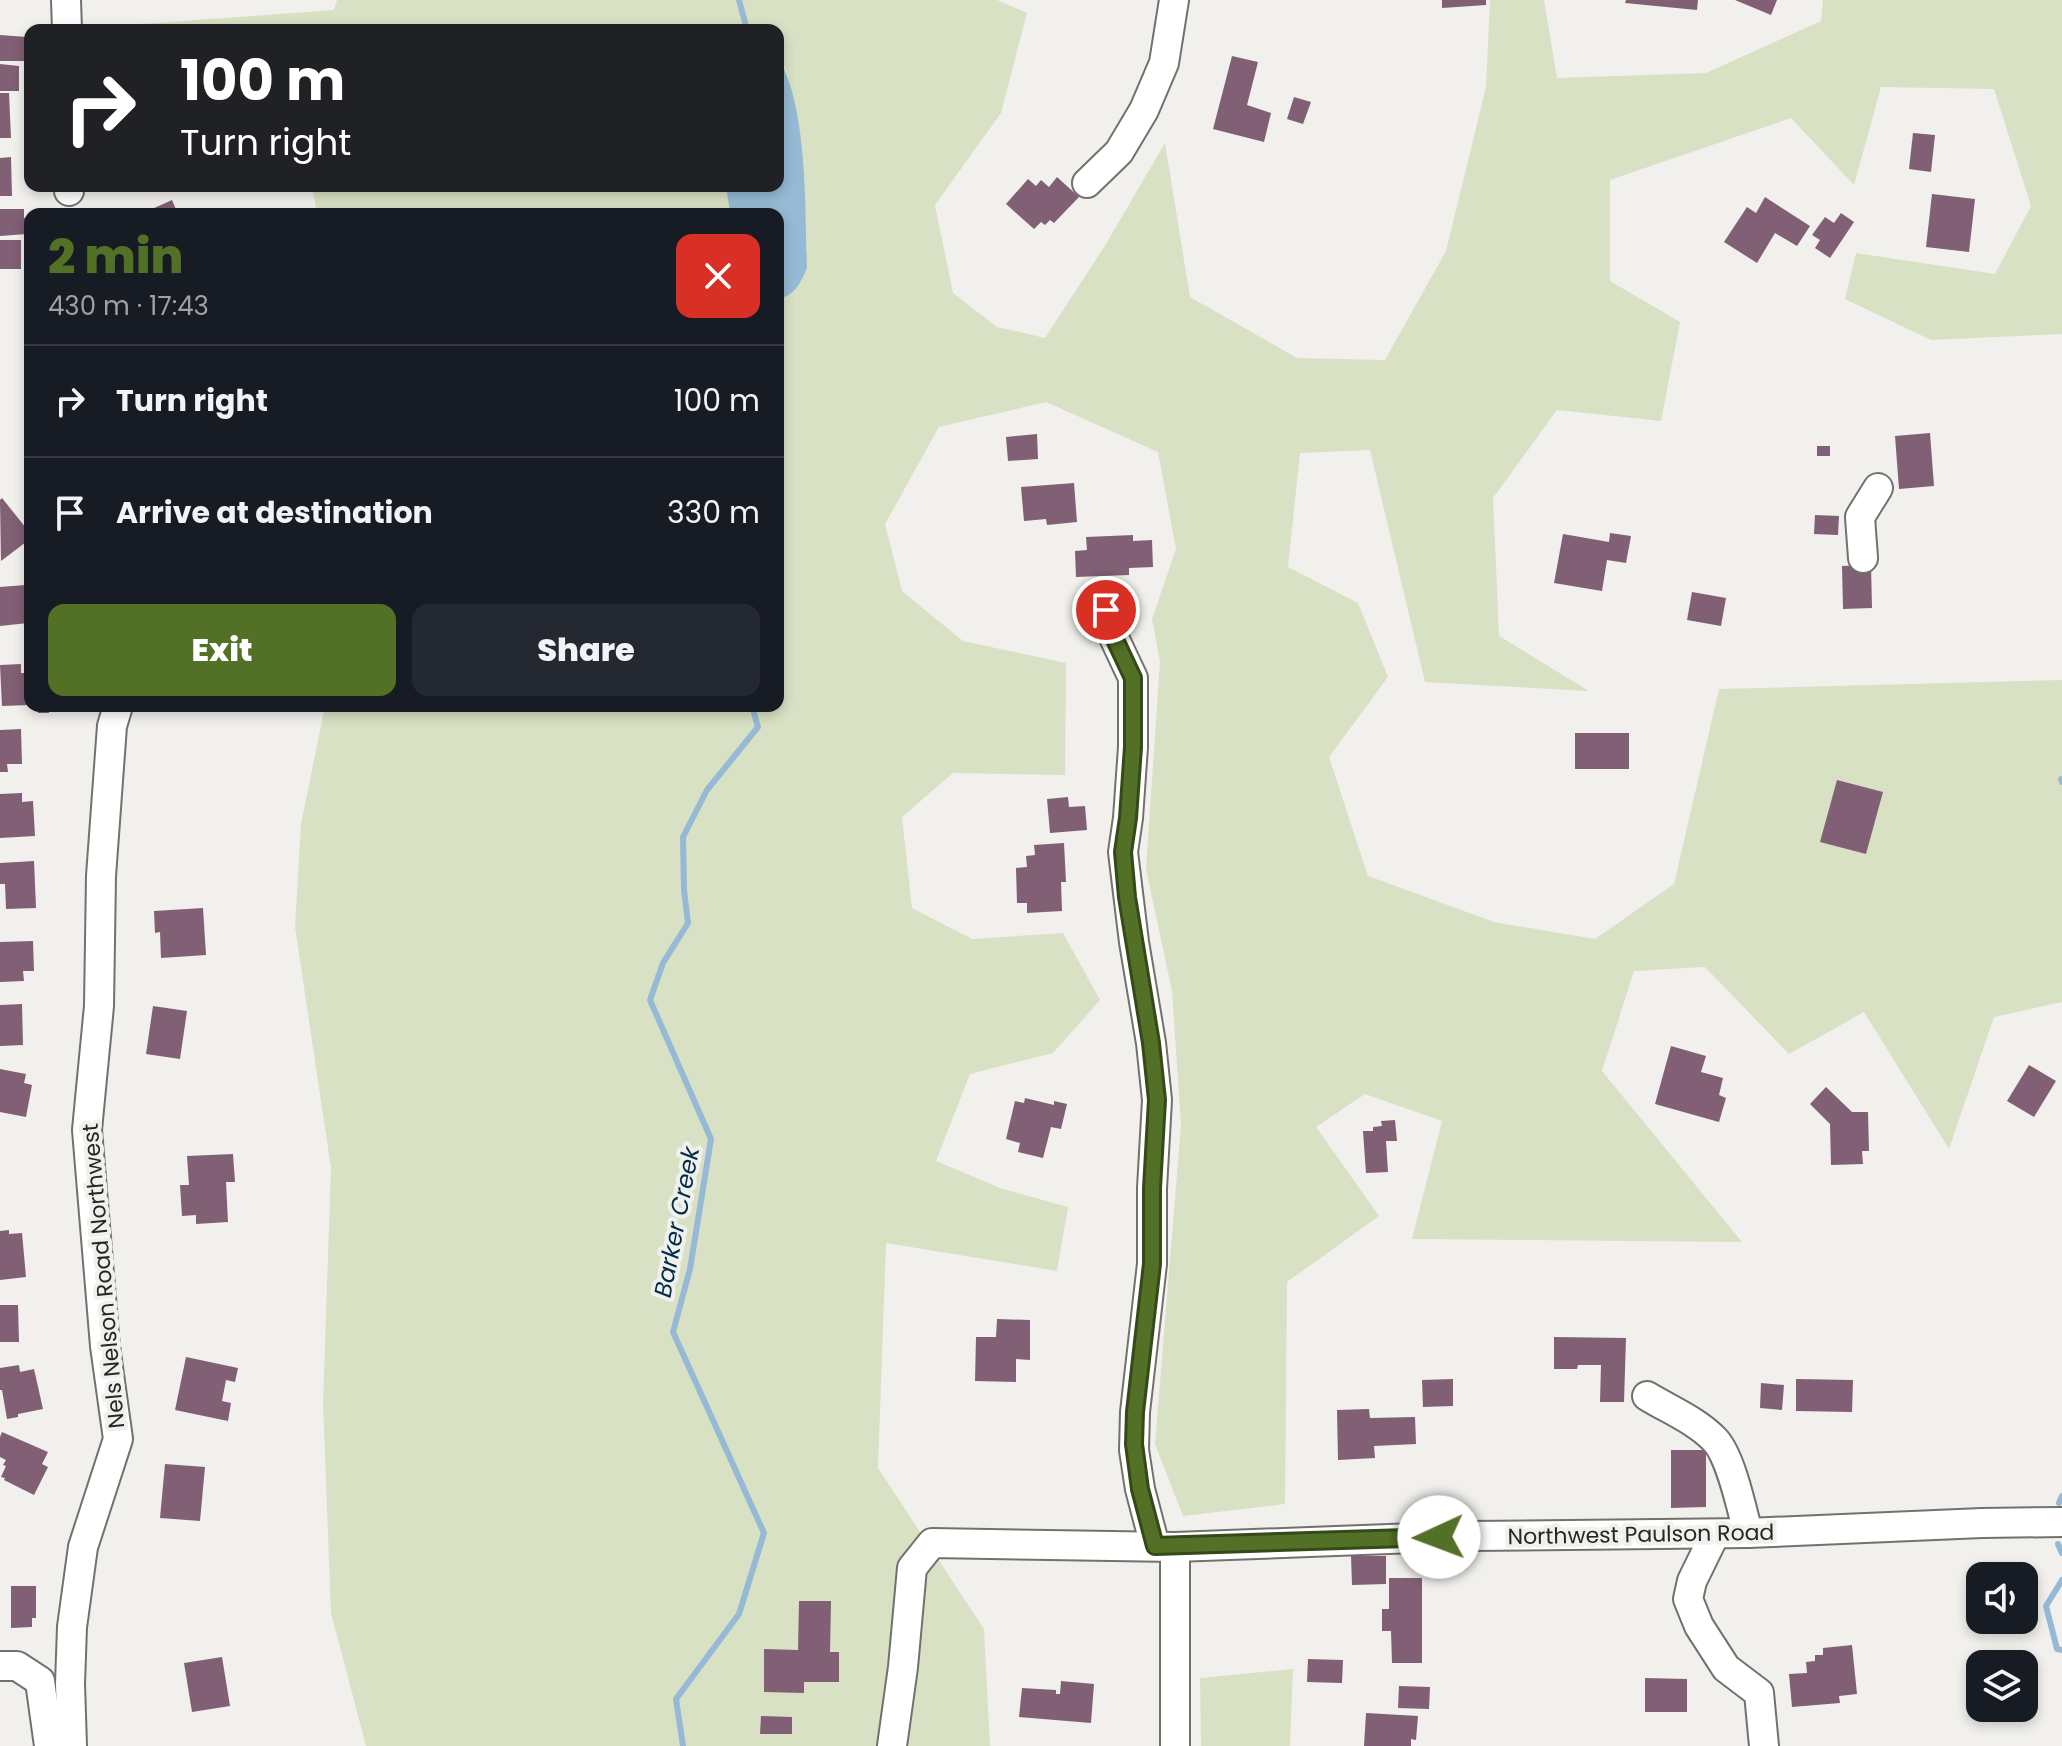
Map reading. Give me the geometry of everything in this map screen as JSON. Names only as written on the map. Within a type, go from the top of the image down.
[{"type":"street","points":[[66,0],[67,24]]},
{"type":"street","points":[[1087,183],[1119,152],[1144,110],[1164,63],[1174,0]]},
{"type":"street","points":[[1863,558],[1860,517],[1878,488]]},
{"type":"street","points":[[1106,610],[1109,627],[1133,678],[1133,747],[1123,852],[1157,1100],[1152,1264],[1134,1444],[1140,1489],[1165,1546],[1175,1746]]},
{"type":"street","name":"Nels Nelson Road Northwest","points":[[72,1746],[72,1627],[83,1547],[118,1439],[105,1346],[87,1130],[99,1006],[102,861],[112,726],[116,712]]},
{"type":"street","points":[[1647,1396],[1703,1430],[1718,1443],[1734,1482],[1748,1533]]},
{"type":"street","name":"Northwest Paulson Road","points":[[892,1746],[912,1568],[932,1543],[1165,1546],[1469,1536],[1715,1534],[2062,1522]]},
{"type":"street","points":[[1715,1534],[1692,1581],[1688,1599],[1699,1626],[1726,1668],[1759,1693],[1764,1746]]},
{"type":"street","points":[[0,1666],[17,1666],[40,1681],[49,1746]]},
{"type":"green space","points":[[337,0],[997,0],[1027,13],[1001,113],[935,205],[953,293],[997,327],[1045,338],[1106,244],[1165,143],[1190,297],[1297,358],[1385,360],[1446,251],[1486,87],[1490,0],[1544,0],[1557,78],[1706,73],[1821,21],[1823,0],[2062,0],[2062,334],[1931,340],[1845,299],[1856,253],[1995,274],[2031,206],[1994,89],[1881,87],[1854,185],[1791,118],[1610,180],[1610,281],[1680,322],[1661,421],[1557,410],[1493,498],[1499,636],[1589,691],[1425,682],[1370,450],[1300,453],[1288,567],[1358,603],[1388,677],[1329,757],[1368,876],[1494,922],[1595,939],[1674,884],[1719,689],[2062,680],[2062,1002],[1994,1017],[1949,1149],[1864,1012],[1789,1054],[1705,967],[1634,971],[1602,1071],[1742,1242],[1412,1239],[1442,1121],[1365,1094],[1316,1127],[1379,1216],[1287,1282],[1285,1504],[1183,1516],[1155,1444],[1181,1125],[1172,991],[1146,869],[1160,661],[1152,619],[1176,549],[1158,452],[1046,402],[939,427],[885,524],[902,591],[963,641],[1066,663],[1065,775],[953,773],[902,817],[912,908],[972,939],[1063,933],[1100,1000],[1053,1053],[970,1074],[936,1161],[1000,1188],[1068,1207],[1057,1271],[886,1243],[878,1468],[984,1629],[990,1746],[366,1746],[331,1613],[323,1403],[331,1168],[295,927],[301,824],[324,712],[784,712],[784,298],[805,207],[800,136],[784,67],[784,24],[142,24],[334,10]]},
{"type":"green space","points":[[313,192],[727,192],[729,208],[316,208]]},
{"type":"green space","points":[[1293,1669],[1290,1746],[1201,1746],[1200,1678]]},
{"type":"water","points":[[784,70],[800,130],[805,188],[807,268],[793,292],[784,297],[784,208],[729,208],[727,192],[784,192]]},
{"type":"building","points":[[1442,0],[1486,0],[1486,5],[1442,8]]},
{"type":"building","points":[[1626,0],[1698,0],[1697,10],[1625,3]]},
{"type":"building","points":[[1735,0],[1777,0],[1771,15]]},
{"type":"building","points":[[0,35],[24,37],[24,61],[0,61]]},
{"type":"building","points":[[1232,56],[1258,62],[1247,105],[1271,113],[1264,142],[1213,129]]},
{"type":"building","points":[[0,64],[19,66],[19,91],[0,91]]},
{"type":"building","points":[[0,93],[9,93],[11,138],[0,138]]},
{"type":"building","points":[[1294,97],[1311,102],[1303,124],[1287,119]]},
{"type":"building","points":[[1913,133],[1935,135],[1931,172],[1909,169]]},
{"type":"building","points":[[11,157],[12,196],[0,196],[0,158]]},
{"type":"building","points":[[1057,177],[1079,197],[1054,223],[1050,220],[1045,225],[1041,222],[1034,229],[1006,204],[1028,179],[1036,186],[1041,180],[1049,187]]},
{"type":"building","points":[[1932,194],[1975,199],[1969,252],[1926,247]]},
{"type":"building","points":[[1765,197],[1810,226],[1797,246],[1775,233],[1757,263],[1724,242],[1747,207],[1756,213]]},
{"type":"building","points":[[172,200],[175,208],[154,208]]},
{"type":"building","points":[[0,209],[24,209],[24,234],[0,236]]},
{"type":"building","points":[[1841,213],[1854,222],[1830,258],[1815,248],[1820,240],[1812,235],[1825,217],[1834,223]]},
{"type":"building","points":[[0,240],[21,240],[21,269],[0,269]]},
{"type":"building","points":[[1930,433],[1934,486],[1899,489],[1895,436]]},
{"type":"building","points":[[1037,434],[1038,459],[1008,461],[1006,437]]},
{"type":"building","points":[[1817,446],[1830,446],[1830,456],[1817,456]]},
{"type":"building","points":[[1074,483],[1077,522],[1047,525],[1046,519],[1024,521],[1021,487]]},
{"type":"building","points":[[2,498],[24,526],[24,544],[1,561]]},
{"type":"building","points":[[1815,515],[1839,516],[1838,535],[1814,534]]},
{"type":"building","points":[[1610,533],[1631,536],[1626,563],[1607,560],[1602,591],[1554,583],[1563,534],[1609,542]]},
{"type":"building","points":[[1133,535],[1133,541],[1152,540],[1153,567],[1129,568],[1129,575],[1076,577],[1075,551],[1087,550],[1086,537]]},
{"type":"building","points":[[1871,565],[1872,608],[1843,609],[1842,566]]},
{"type":"building","points":[[24,585],[24,623],[0,626],[0,587]]},
{"type":"building","points":[[1692,592],[1726,598],[1721,626],[1687,620]]},
{"type":"building","points":[[21,664],[24,705],[2,706],[0,665]]},
{"type":"building","points":[[21,729],[22,764],[7,764],[8,772],[0,772],[0,730]]},
{"type":"building","points":[[1575,733],[1629,733],[1629,769],[1575,769]]},
{"type":"building","points":[[1837,780],[1883,792],[1866,854],[1820,842]]},
{"type":"building","points":[[22,793],[22,802],[33,801],[35,836],[0,838],[0,794]]},
{"type":"building","points":[[1068,797],[1069,807],[1085,806],[1087,830],[1050,833],[1047,799]]},
{"type":"building","points":[[1064,843],[1066,882],[1061,882],[1062,911],[1027,913],[1027,903],[1017,903],[1016,868],[1027,867],[1026,856],[1035,855],[1034,845]]},
{"type":"building","points":[[34,861],[36,908],[6,909],[5,884],[0,884],[0,863]]},
{"type":"building","points":[[203,908],[206,955],[161,958],[160,932],[155,933],[154,911]]},
{"type":"building","points":[[33,941],[34,971],[23,971],[24,981],[0,982],[0,942]]},
{"type":"building","points":[[22,1004],[23,1045],[0,1046],[0,1005]]},
{"type":"building","points":[[153,1006],[187,1011],[180,1059],[146,1054]]},
{"type":"building","points":[[1671,1046],[1706,1056],[1701,1072],[1723,1078],[1719,1095],[1726,1098],[1719,1122],[1655,1104]]},
{"type":"building","points":[[2029,1065],[2056,1081],[2034,1117],[2007,1101]]},
{"type":"building","points":[[0,1069],[26,1074],[24,1083],[32,1085],[26,1117],[0,1112]]},
{"type":"building","points":[[1826,1087],[1852,1112],[1868,1112],[1869,1151],[1862,1151],[1863,1164],[1831,1165],[1830,1124],[1810,1104]]},
{"type":"building","points":[[1025,1098],[1054,1105],[1054,1101],[1067,1104],[1061,1129],[1051,1127],[1043,1158],[1018,1152],[1020,1143],[1006,1139],[1015,1101],[1024,1103]]},
{"type":"building","points":[[1395,1120],[1397,1141],[1386,1141],[1388,1172],[1366,1173],[1363,1131],[1373,1131],[1373,1127],[1382,1126],[1381,1121]]},
{"type":"building","points":[[233,1154],[235,1182],[226,1182],[228,1222],[196,1224],[196,1215],[182,1216],[180,1185],[189,1185],[187,1156]]},
{"type":"building","points":[[9,1230],[9,1234],[22,1233],[26,1277],[0,1280],[0,1231]]},
{"type":"building","points":[[0,1305],[18,1305],[19,1342],[0,1342]]},
{"type":"building","points":[[997,1319],[1030,1320],[1030,1360],[1016,1359],[1016,1382],[975,1381],[976,1337],[996,1337]]},
{"type":"building","points":[[1554,1337],[1626,1338],[1624,1402],[1600,1402],[1601,1365],[1554,1369]]},
{"type":"building","points":[[186,1357],[238,1368],[235,1382],[226,1380],[222,1401],[231,1403],[228,1421],[175,1410]]},
{"type":"building","points":[[19,1365],[20,1372],[34,1369],[43,1409],[7,1419],[0,1390],[0,1368]]},
{"type":"building","points":[[1453,1379],[1453,1406],[1423,1407],[1422,1380]]},
{"type":"building","points":[[1796,1379],[1853,1380],[1852,1412],[1796,1411]]},
{"type":"building","points":[[1761,1383],[1784,1385],[1782,1410],[1760,1408]]},
{"type":"building","points":[[1369,1409],[1370,1418],[1415,1417],[1416,1444],[1374,1446],[1375,1458],[1338,1460],[1337,1410]]},
{"type":"building","points":[[2,1432],[48,1452],[42,1464],[48,1467],[34,1495],[1,1477],[6,1466],[3,1465],[6,1460],[0,1457]]},
{"type":"building","points":[[1671,1450],[1706,1450],[1706,1507],[1671,1508]]},
{"type":"building","points":[[165,1464],[205,1467],[200,1521],[160,1518]]},
{"type":"building","points":[[1351,1556],[1386,1556],[1386,1584],[1352,1585]]},
{"type":"building","points":[[1389,1578],[1422,1578],[1422,1663],[1392,1663],[1391,1631],[1382,1631],[1382,1609],[1389,1609]]},
{"type":"building","points":[[11,1586],[36,1586],[36,1618],[32,1618],[32,1627],[11,1628]]},
{"type":"building","points":[[799,1601],[831,1601],[830,1652],[839,1652],[839,1682],[804,1682],[804,1693],[764,1692],[764,1649],[798,1650]]},
{"type":"building","points":[[1852,1645],[1857,1694],[1839,1696],[1840,1703],[1792,1707],[1789,1674],[1807,1673],[1806,1662],[1815,1661],[1815,1655],[1823,1655],[1823,1648]]},
{"type":"building","points":[[222,1657],[230,1706],[192,1712],[184,1663]]},
{"type":"building","points":[[1308,1659],[1343,1660],[1342,1683],[1307,1682]]},
{"type":"building","points":[[1645,1678],[1687,1679],[1687,1712],[1645,1712]]},
{"type":"building","points":[[1061,1681],[1094,1684],[1091,1723],[1019,1717],[1022,1688],[1056,1690],[1056,1694],[1060,1694]]},
{"type":"building","points":[[1399,1686],[1430,1687],[1429,1709],[1398,1708]]},
{"type":"building","points":[[1366,1713],[1418,1716],[1416,1740],[1411,1739],[1411,1746],[1364,1746]]},
{"type":"building","points":[[761,1716],[792,1717],[792,1734],[760,1734]]},
{"type":"waterway","name":"Barker Creek","points":[[739,0],[745,24]]},
{"type":"waterway","name":"Barker Creek","points":[[683,1746],[676,1699],[739,1614],[764,1533],[673,1332],[690,1269],[711,1139],[650,1000],[663,963],[688,923],[683,837],[707,790],[758,727],[754,712]]},
{"type":"waterway","points":[[2059,1503],[2062,1496]]},
{"type":"waterway","points":[[2058,1544],[2062,1553]]},
{"type":"waterway","points":[[2062,1580],[2046,1606],[2057,1649],[2062,1650]]},
{"type":"route","points":[[1106,610],[1109,627],[1133,678],[1133,747],[1123,852],[1124,875],[1157,1100],[1152,1264],[1134,1444],[1140,1489],[1155,1546],[1439,1537]]}]
